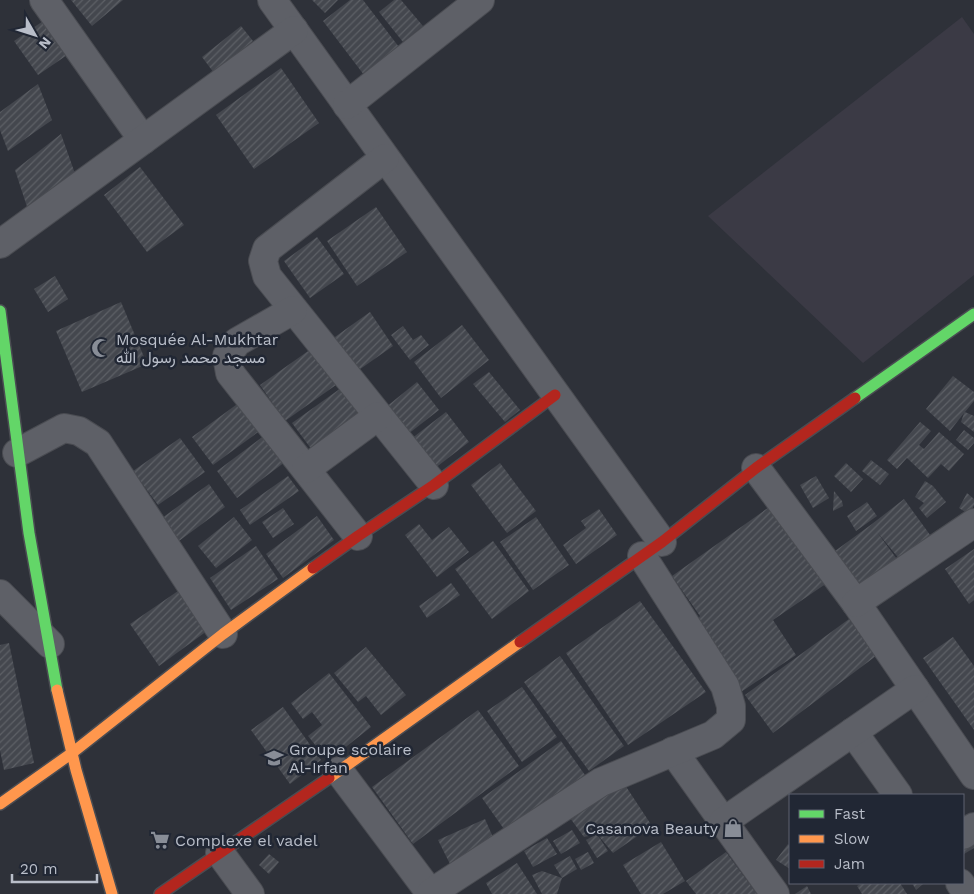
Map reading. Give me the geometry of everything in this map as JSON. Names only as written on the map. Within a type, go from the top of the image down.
[{"type":"street","points":[[44,0],[143,140]]},
{"type":"street","points":[[272,0],[555,395],[652,550],[724,686],[731,706],[731,720],[713,735],[601,782],[431,894],[339,771]]},
{"type":"street","points":[[347,105],[480,0]]},
{"type":"street","points":[[0,244],[294,30]]},
{"type":"street","points":[[386,158],[267,249],[263,261],[267,276],[292,310],[434,485]]},
{"type":"street","points":[[292,310],[237,342],[227,356],[230,373],[358,536]]},
{"type":"street","points":[[0,311],[27,523],[50,644],[72,753],[112,894]]},
{"type":"street","points":[[160,894],[339,771],[652,550],[756,468],[974,314]]},
{"type":"street","points":[[3,797],[72,753],[223,634],[358,536],[434,485],[555,395]]},
{"type":"street","points":[[306,469],[378,416]]},
{"type":"street","points":[[17,453],[64,428],[79,431],[98,444],[223,634]]},
{"type":"street","points":[[756,468],[856,604],[974,775]]},
{"type":"street","points":[[856,604],[974,523]]},
{"type":"street","points":[[0,594],[50,644]]},
{"type":"street","points":[[723,822],[915,689]]},
{"type":"street","points":[[853,732],[897,794]]},
{"type":"street","points":[[673,752],[775,894]]},
{"type":"street","points":[[220,853],[250,894]]},
{"type":"shaded area","points":[[962,17],[974,34],[974,275],[863,363],[708,216]]},
{"type":"building","points":[[71,0],[123,0],[92,26]]},
{"type":"building","points":[[312,0],[338,0],[325,13]]},
{"type":"building","points":[[350,0],[363,0],[399,47],[364,75],[323,21]]},
{"type":"building","points":[[394,0],[401,0],[423,26],[403,42],[379,12]]},
{"type":"building","points":[[49,17],[73,51],[38,75],[14,41]]},
{"type":"building","points":[[241,26],[253,41],[214,73],[202,57]]},
{"type":"building","points":[[281,68],[319,123],[254,169],[216,115]]},
{"type":"building","points":[[38,84],[52,120],[8,151],[0,130],[0,112]]},
{"type":"building","points":[[61,134],[78,182],[30,216],[15,170]]},
{"type":"building","points":[[140,167],[184,225],[147,252],[104,195]]},
{"type":"building","points":[[376,207],[407,252],[357,286],[327,241]]},
{"type":"building","points":[[317,237],[344,274],[310,298],[284,261]]},
{"type":"building","points":[[55,276],[68,299],[48,312],[34,289]]},
{"type":"building","name":"Mosquée Al-Mukhtar مسجد محمد رسول الله","points":[[121,302],[147,364],[82,392],[56,331]]},
{"type":"building","points":[[370,312],[393,346],[356,372],[332,339]]},
{"type":"building","points":[[462,325],[489,360],[441,398],[414,362]]},
{"type":"building","points":[[403,326],[413,340],[421,335],[429,345],[410,360],[391,335]]},
{"type":"building","points":[[311,349],[336,385],[285,421],[260,385]]},
{"type":"building","points":[[489,372],[520,410],[505,422],[473,384]]},
{"type":"building","points":[[953,376],[974,392],[974,401],[965,412],[974,416],[974,432],[961,422],[964,413],[950,431],[926,409]]},
{"type":"building","points":[[417,382],[439,410],[403,438],[381,411]]},
{"type":"building","points":[[341,388],[361,415],[312,450],[292,423]]},
{"type":"building","points":[[240,402],[261,430],[213,465],[192,437]]},
{"type":"building","points":[[446,412],[469,442],[430,472],[407,442]]},
{"type":"building","points":[[920,422],[931,431],[919,445],[924,449],[939,432],[964,454],[949,471],[941,464],[928,478],[907,458],[897,469],[887,460]]},
{"type":"building","points":[[964,430],[974,438],[974,443],[968,450],[956,440]]},
{"type":"building","points":[[265,435],[285,462],[237,498],[217,471]]},
{"type":"building","points":[[180,438],[205,472],[158,505],[133,471]]},
{"type":"building","points":[[871,460],[889,474],[880,485],[862,471]]},
{"type":"building","points":[[500,463],[536,511],[507,533],[471,485]]},
{"type":"building","points":[[846,463],[863,479],[851,492],[834,476]]},
{"type":"building","points":[[288,476],[299,491],[250,525],[240,510]]},
{"type":"building","points":[[816,476],[829,498],[813,508],[800,485]]},
{"type":"building","points":[[925,481],[933,486],[946,502],[927,518],[919,508],[924,503],[915,497]]},
{"type":"building","points":[[209,484],[225,507],[179,541],[162,518]]},
{"type":"building","points":[[834,491],[842,501],[843,506],[833,511]]},
{"type":"building","points":[[967,493],[974,499],[970,515],[959,508]]},
{"type":"building","points":[[904,499],[933,539],[901,561],[877,532],[902,566],[864,593],[835,551]]},
{"type":"building","points":[[867,502],[877,516],[856,531],[847,516]]},
{"type":"building","points":[[772,505],[827,583],[773,620],[796,655],[741,692],[695,624],[700,616],[672,576]]},
{"type":"building","points":[[283,508],[294,524],[273,538],[262,522]]},
{"type":"building","points":[[599,509],[617,535],[576,564],[563,545],[586,528],[581,521]]},
{"type":"building","points":[[317,516],[334,540],[283,578],[266,554]]},
{"type":"building","points":[[234,517],[252,540],[216,568],[198,546]]},
{"type":"building","points":[[536,517],[569,565],[533,590],[500,542]]},
{"type":"building","points":[[419,524],[432,540],[449,527],[469,552],[437,577],[405,535]]},
{"type":"building","points":[[493,541],[529,591],[492,619],[455,569]]},
{"type":"building","points":[[256,546],[278,579],[231,610],[210,578]]},
{"type":"building","points":[[974,549],[974,600],[969,604],[945,569]]},
{"type":"building","points":[[451,583],[460,595],[427,618],[419,606]]},
{"type":"building","points":[[178,591],[207,631],[159,666],[130,624]]},
{"type":"building","points":[[640,601],[706,692],[628,745],[566,653]]},
{"type":"building","points":[[849,619],[876,656],[773,733],[745,695]]},
{"type":"building","points":[[953,637],[974,666],[974,730],[923,658]]},
{"type":"building","points":[[9,643],[34,763],[4,770],[0,750],[0,645]]},
{"type":"building","points":[[366,647],[406,695],[381,715],[366,696],[358,702],[334,673]]},
{"type":"building","points":[[560,656],[624,746],[589,771],[524,682]]},
{"type":"building","points":[[329,673],[371,727],[328,761],[308,736],[322,725],[312,712],[303,719],[291,703]]},
{"type":"building","points":[[522,687],[557,737],[522,762],[487,711]]},
{"type":"building","points":[[283,707],[321,760],[290,784],[251,730]]},
{"type":"building","points":[[478,710],[519,766],[413,844],[372,787]]},
{"type":"building","points":[[561,741],[585,775],[506,832],[482,798]]},
{"type":"building","points":[[625,785],[652,826],[613,853],[597,834],[584,837],[570,818],[580,806]]},
{"type":"building","points":[[485,819],[496,844],[453,870],[438,840]]},
{"type":"building","points":[[572,830],[580,843],[561,854],[553,841]]},
{"type":"building","points":[[597,834],[608,851],[597,858],[586,840]]},
{"type":"building","points":[[974,837],[974,848],[964,854],[964,842]]},
{"type":"building","points":[[547,838],[557,854],[533,867],[524,851]]},
{"type":"building","points":[[661,842],[685,881],[663,894],[641,894],[623,865]]},
{"type":"building","points":[[788,844],[789,868],[776,860]]},
{"type":"building","points":[[588,852],[594,863],[581,870],[575,859]]},
{"type":"building","points":[[726,852],[757,894],[696,894],[686,881]]},
{"type":"building","points":[[269,854],[279,862],[269,874],[259,865]]},
{"type":"building","points":[[570,856],[577,869],[562,878],[554,865]]},
{"type":"building","points":[[517,863],[537,894],[492,894],[486,883]]},
{"type":"building","points":[[542,871],[562,878],[557,894],[542,894],[532,875]]},
{"type":"building","points":[[860,884],[901,884],[907,894],[862,894],[857,886]]},
{"type":"building","points":[[913,884],[923,884],[916,890]]},
{"type":"building","points":[[807,886],[811,894],[795,894]]},
{"type":"traffic: fast","points":[[0,311],[29,533],[57,690]]},
{"type":"traffic: fast","points":[[855,398],[974,314]]},
{"type":"traffic: slow","points":[[0,804],[72,753],[223,634],[313,568]]},
{"type":"traffic: slow","points":[[329,778],[520,642]]},
{"type":"traffic: slow","points":[[57,690],[76,770],[112,894]]},
{"type":"traffic: jam","points":[[313,568],[434,485],[555,395]]},
{"type":"traffic: jam","points":[[520,642],[662,542],[756,468],[855,398]]},
{"type":"traffic: jam","points":[[160,894],[329,778]]},
{"type":"place","name":"Mosquée Al-Mukhtar مسجد محمد رسول الله","points":[[101,348]]},
{"type":"place","name":"Groupe scolaire Al-Irfan","points":[[274,758]]},
{"type":"place","name":"Casanova Beauty","points":[[733,828]]},
{"type":"place","name":"Complexe el vadel","points":[[160,840]]}]
